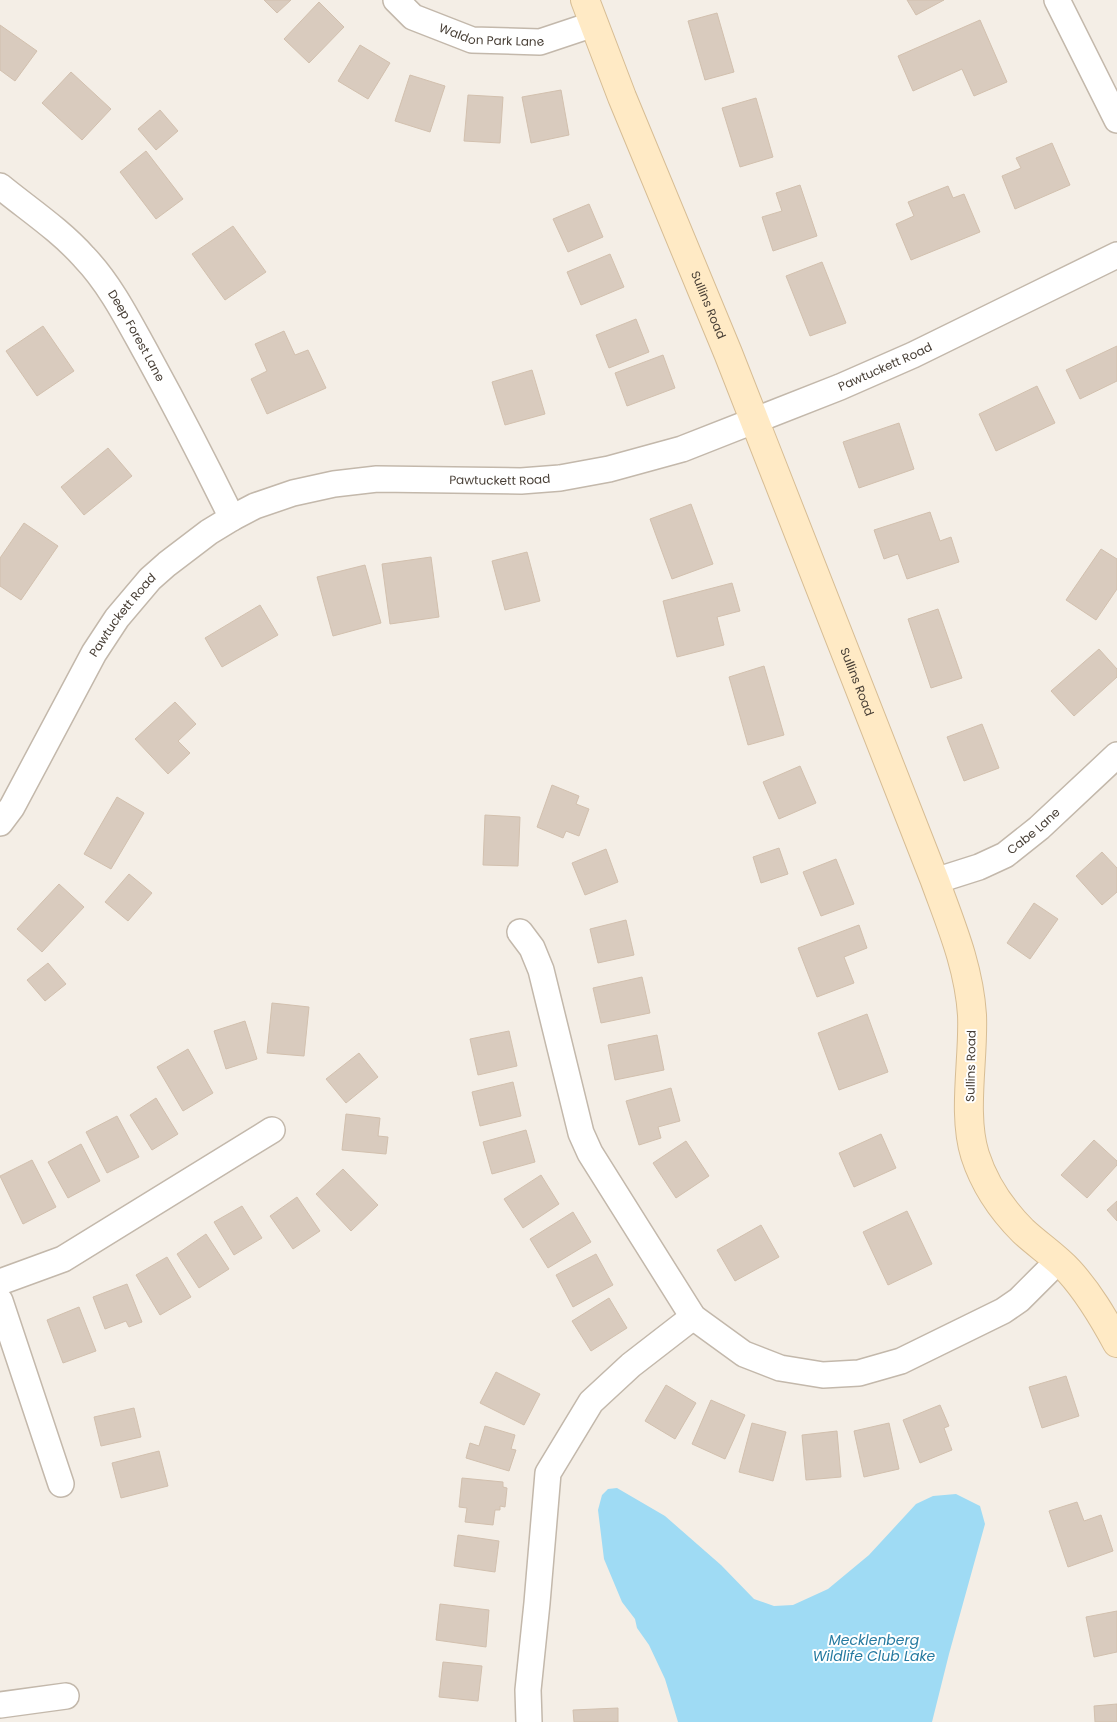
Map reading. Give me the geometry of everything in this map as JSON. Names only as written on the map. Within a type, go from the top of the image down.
[{"type":"street","name":"Waldon Park Lane","points":[[396,0],[413,17],[472,40],[540,42],[590,12]]},
{"type":"street","points":[[1057,0],[1117,120]]},
{"type":"street","name":"Sullins Road","points":[[590,12],[622,97],[728,353],[935,881],[961,953],[969,986],[972,1018],[970,1100],[971,1131],[975,1154],[985,1179],[999,1203],[1022,1230],[1068,1270],[1087,1292],[1100,1311],[1117,1343]]},
{"type":"street","name":"Deep Forest Lane","points":[[0,186],[64,238],[84,256],[100,276],[126,316],[180,415],[232,518]]},
{"type":"street","name":"Pawtuckett Road","points":[[0,823],[12,807],[94,653],[117,618],[150,579],[167,564],[209,532],[255,506],[293,493],[341,483],[377,479],[521,481],[560,478],[610,469],[682,449],[914,356],[1117,255]]},
{"type":"street","name":"Cabe Lane","points":[[935,881],[979,867],[1005,855],[1040,828],[1117,755]]},
{"type":"street","points":[[520,932],[532,948],[541,970],[581,1133],[590,1153],[693,1317],[744,1354],[780,1368],[824,1375],[859,1372],[901,1361],[934,1346],[1019,1300],[1058,1262]]},
{"type":"street","points":[[0,1282],[63,1259],[272,1130]]},
{"type":"street","points":[[0,1302],[61,1484]]},
{"type":"street","points":[[529,1722],[528,1690],[538,1603],[548,1473],[591,1402],[632,1365],[693,1317]]},
{"type":"street","points":[[0,1705],[66,1696]]},
{"type":"water","name":"Mecklenberg Wildlife Club Lake","points":[[617,1488],[665,1516],[721,1565],[754,1599],[774,1606],[793,1605],[828,1589],[869,1555],[916,1504],[933,1496],[956,1494],[980,1506],[985,1524],[932,1722],[678,1722],[665,1679],[649,1645],[637,1628],[635,1619],[622,1602],[604,1559],[598,1510],[602,1495],[608,1489]]},
{"type":"building","points":[[264,0],[291,0],[277,13]]},
{"type":"building","points":[[907,0],[944,0],[916,15]]},
{"type":"building","points":[[319,2],[344,27],[309,63],[284,39]]},
{"type":"building","points":[[717,13],[734,72],[705,80],[688,21]]},
{"type":"building","points":[[980,20],[1007,82],[974,96],[962,69],[913,91],[898,56]]},
{"type":"building","points":[[0,25],[37,51],[15,81],[0,70]]},
{"type":"building","points":[[360,45],[390,63],[368,99],[338,81]]},
{"type":"building","points":[[71,72],[111,109],[82,140],[42,103]]},
{"type":"building","points":[[410,75],[445,86],[430,132],[395,121]]},
{"type":"building","points":[[561,90],[569,135],[531,143],[522,97]]},
{"type":"building","points":[[468,95],[503,97],[500,143],[464,141]]},
{"type":"building","points":[[756,98],[773,157],[740,167],[722,108]]},
{"type":"building","points":[[160,110],[178,131],[156,150],[138,129]]},
{"type":"building","points":[[1052,143],[1070,185],[1015,209],[1002,176],[1021,168],[1016,158]]},
{"type":"building","points":[[146,151],[183,199],[156,219],[120,172]]},
{"type":"building","points":[[800,185],[817,236],[773,251],[762,217],[782,211],[776,193]]},
{"type":"building","points":[[948,186],[953,198],[964,194],[980,232],[911,260],[896,224],[914,216],[908,202]]},
{"type":"building","points":[[589,204],[603,237],[568,252],[553,219]]},
{"type":"building","points":[[233,226],[266,272],[225,300],[192,254]]},
{"type":"building","points":[[610,254],[624,287],[581,305],[567,272]]},
{"type":"building","points":[[822,262],[846,323],[810,336],[786,276]]},
{"type":"building","points":[[636,319],[649,352],[609,368],[596,335]]},
{"type":"building","points":[[43,326],[74,371],[37,396],[6,351]]},
{"type":"building","points":[[284,331],[295,355],[308,350],[326,388],[267,414],[251,379],[267,371],[255,344]]},
{"type":"building","points":[[1117,346],[1117,381],[1080,399],[1066,370]]},
{"type":"building","points":[[663,355],[675,388],[627,406],[615,373]]},
{"type":"building","points":[[532,370],[545,414],[505,425],[492,382]]},
{"type":"building","points":[[1037,386],[1055,423],[996,451],[979,414]]},
{"type":"building","points":[[899,423],[914,469],[859,488],[843,442]]},
{"type":"building","points":[[108,448],[132,476],[84,515],[61,487]]},
{"type":"building","points":[[691,504],[713,564],[672,579],[650,519]]},
{"type":"building","points":[[930,512],[940,541],[951,537],[959,562],[907,579],[898,554],[884,559],[874,530]]},
{"type":"building","points":[[24,523],[58,546],[21,600],[0,586],[0,558]]},
{"type":"building","points":[[1101,549],[1117,559],[1117,589],[1096,620],[1066,600]]},
{"type":"building","points":[[527,552],[540,601],[505,610],[492,561]]},
{"type":"building","points":[[431,557],[439,617],[390,624],[382,564]]},
{"type":"building","points":[[365,565],[381,623],[333,636],[317,577]]},
{"type":"building","points":[[732,583],[740,611],[717,617],[724,645],[677,657],[663,601]]},
{"type":"building","points":[[260,605],[278,635],[222,667],[205,638]]},
{"type":"building","points":[[938,609],[962,678],[931,688],[908,619]]},
{"type":"building","points":[[1099,649],[1117,669],[1117,677],[1074,716],[1051,691]]},
{"type":"building","points":[[764,666],[784,735],[748,745],[729,677]]},
{"type":"building","points":[[175,702],[196,724],[178,741],[190,753],[168,774],[135,739]]},
{"type":"building","points":[[982,724],[999,768],[964,781],[947,737]]},
{"type":"building","points":[[800,766],[816,803],[779,819],[763,782]]},
{"type":"building","points":[[552,785],[579,796],[576,804],[589,809],[579,836],[566,831],[563,838],[537,827]]},
{"type":"building","points":[[117,797],[144,813],[111,869],[84,854]]},
{"type":"building","points":[[485,815],[520,817],[518,866],[483,865]]},
{"type":"building","points":[[779,848],[788,874],[761,883],[753,857]]},
{"type":"building","points":[[606,849],[618,882],[585,895],[572,863]]},
{"type":"building","points":[[1102,852],[1117,868],[1117,892],[1102,905],[1076,876]]},
{"type":"building","points":[[836,859],[854,904],[821,916],[803,872]]},
{"type":"building","points":[[129,874],[152,893],[128,921],[105,902]]},
{"type":"building","points":[[59,884],[84,907],[42,952],[17,929]]},
{"type":"building","points":[[1034,903],[1058,919],[1030,959],[1007,943]]},
{"type":"building","points":[[626,920],[634,955],[598,963],[590,929]]},
{"type":"building","points":[[859,925],[867,948],[844,957],[854,983],[817,997],[798,948]]},
{"type":"building","points":[[48,963],[66,984],[45,1001],[27,980]]},
{"type":"building","points":[[642,977],[650,1013],[601,1023],[593,988]]},
{"type":"building","points":[[272,1003],[309,1007],[304,1056],[267,1053]]},
{"type":"building","points":[[867,1014],[888,1072],[839,1090],[818,1033]]},
{"type":"building","points":[[245,1021],[257,1059],[226,1069],[214,1031]]},
{"type":"building","points":[[509,1031],[517,1066],[478,1075],[470,1039]]},
{"type":"building","points":[[657,1035],[664,1070],[615,1080],[608,1045]]},
{"type":"building","points":[[188,1049],[213,1093],[183,1111],[157,1067]]},
{"type":"building","points":[[359,1053],[378,1077],[346,1103],[326,1079]]},
{"type":"building","points":[[513,1082],[521,1116],[480,1126],[472,1092]]},
{"type":"building","points":[[671,1088],[680,1121],[658,1127],[661,1138],[639,1145],[626,1101]]},
{"type":"building","points":[[156,1098],[178,1134],[152,1150],[130,1115]]},
{"type":"building","points":[[346,1114],[380,1118],[378,1136],[388,1137],[386,1154],[342,1150]]},
{"type":"building","points":[[117,1116],[139,1157],[107,1173],[86,1132]]},
{"type":"building","points":[[526,1130],[535,1162],[492,1174],[483,1142]]},
{"type":"building","points":[[881,1134],[896,1168],[854,1187],[839,1153]]},
{"type":"building","points":[[1094,1140],[1117,1161],[1117,1165],[1087,1198],[1061,1175]]},
{"type":"building","points":[[686,1141],[709,1176],[676,1198],[653,1163]]},
{"type":"building","points":[[81,1144],[100,1181],[68,1198],[48,1162]]},
{"type":"building","points":[[32,1160],[56,1207],[23,1224],[0,1176]]},
{"type":"building","points":[[343,1169],[378,1205],[351,1231],[316,1194]]},
{"type":"building","points":[[541,1175],[559,1204],[523,1228],[504,1199]]},
{"type":"building","points":[[297,1197],[320,1231],[293,1249],[270,1216]]},
{"type":"building","points":[[1117,1201],[1117,1221],[1107,1210]]},
{"type":"building","points":[[242,1206],[262,1238],[234,1255],[214,1222]]},
{"type":"building","points":[[907,1211],[932,1264],[888,1285],[863,1232]]},
{"type":"building","points":[[573,1212],[591,1242],[548,1268],[530,1239]]},
{"type":"building","points":[[761,1225],[779,1257],[735,1281],[717,1250]]},
{"type":"building","points":[[206,1234],[229,1269],[199,1288],[177,1254]]},
{"type":"building","points":[[596,1254],[613,1285],[573,1307],[556,1275]]},
{"type":"building","points":[[167,1257],[191,1297],[160,1315],[136,1275]]},
{"type":"building","points":[[127,1284],[142,1322],[129,1327],[126,1321],[105,1329],[93,1297]]},
{"type":"building","points":[[609,1298],[627,1328],[591,1351],[572,1321]]},
{"type":"building","points":[[79,1307],[96,1351],[63,1363],[47,1320]]},
{"type":"building","points":[[496,1372],[540,1394],[524,1425],[480,1403]]},
{"type":"building","points":[[1066,1376],[1079,1416],[1042,1428],[1029,1387]]},
{"type":"building","points":[[666,1385],[696,1403],[675,1439],[645,1421]]},
{"type":"building","points":[[711,1400],[745,1415],[725,1459],[692,1444]]},
{"type":"building","points":[[940,1405],[949,1426],[944,1428],[952,1450],[920,1463],[903,1420]]},
{"type":"building","points":[[134,1408],[141,1437],[101,1446],[94,1417]]},
{"type":"building","points":[[752,1423],[786,1432],[773,1481],[739,1472]]},
{"type":"building","points":[[889,1423],[899,1469],[864,1477],[854,1431]]},
{"type":"building","points":[[485,1426],[515,1435],[511,1449],[516,1450],[509,1471],[466,1458],[470,1443],[479,1446]]},
{"type":"building","points":[[837,1431],[841,1477],[806,1480],[802,1435]]},
{"type":"building","points":[[159,1451],[168,1486],[121,1498],[112,1463]]},
{"type":"building","points":[[462,1478],[503,1482],[503,1487],[507,1488],[505,1507],[500,1506],[500,1510],[495,1510],[493,1525],[465,1522],[467,1508],[459,1507]]},
{"type":"building","points":[[1077,1502],[1084,1521],[1101,1515],[1113,1551],[1068,1567],[1049,1511]]},
{"type":"building","points":[[458,1535],[499,1541],[495,1572],[454,1566]]},
{"type":"building","points":[[440,1604],[489,1610],[486,1647],[436,1640]]},
{"type":"building","points":[[1117,1611],[1117,1652],[1094,1657],[1086,1617]]},
{"type":"building","points":[[443,1662],[482,1666],[478,1701],[439,1697]]},
{"type":"building","points":[[1117,1704],[1117,1722],[1095,1722],[1094,1706]]},
{"type":"building","points":[[618,1708],[618,1722],[574,1722],[573,1710]]}]
